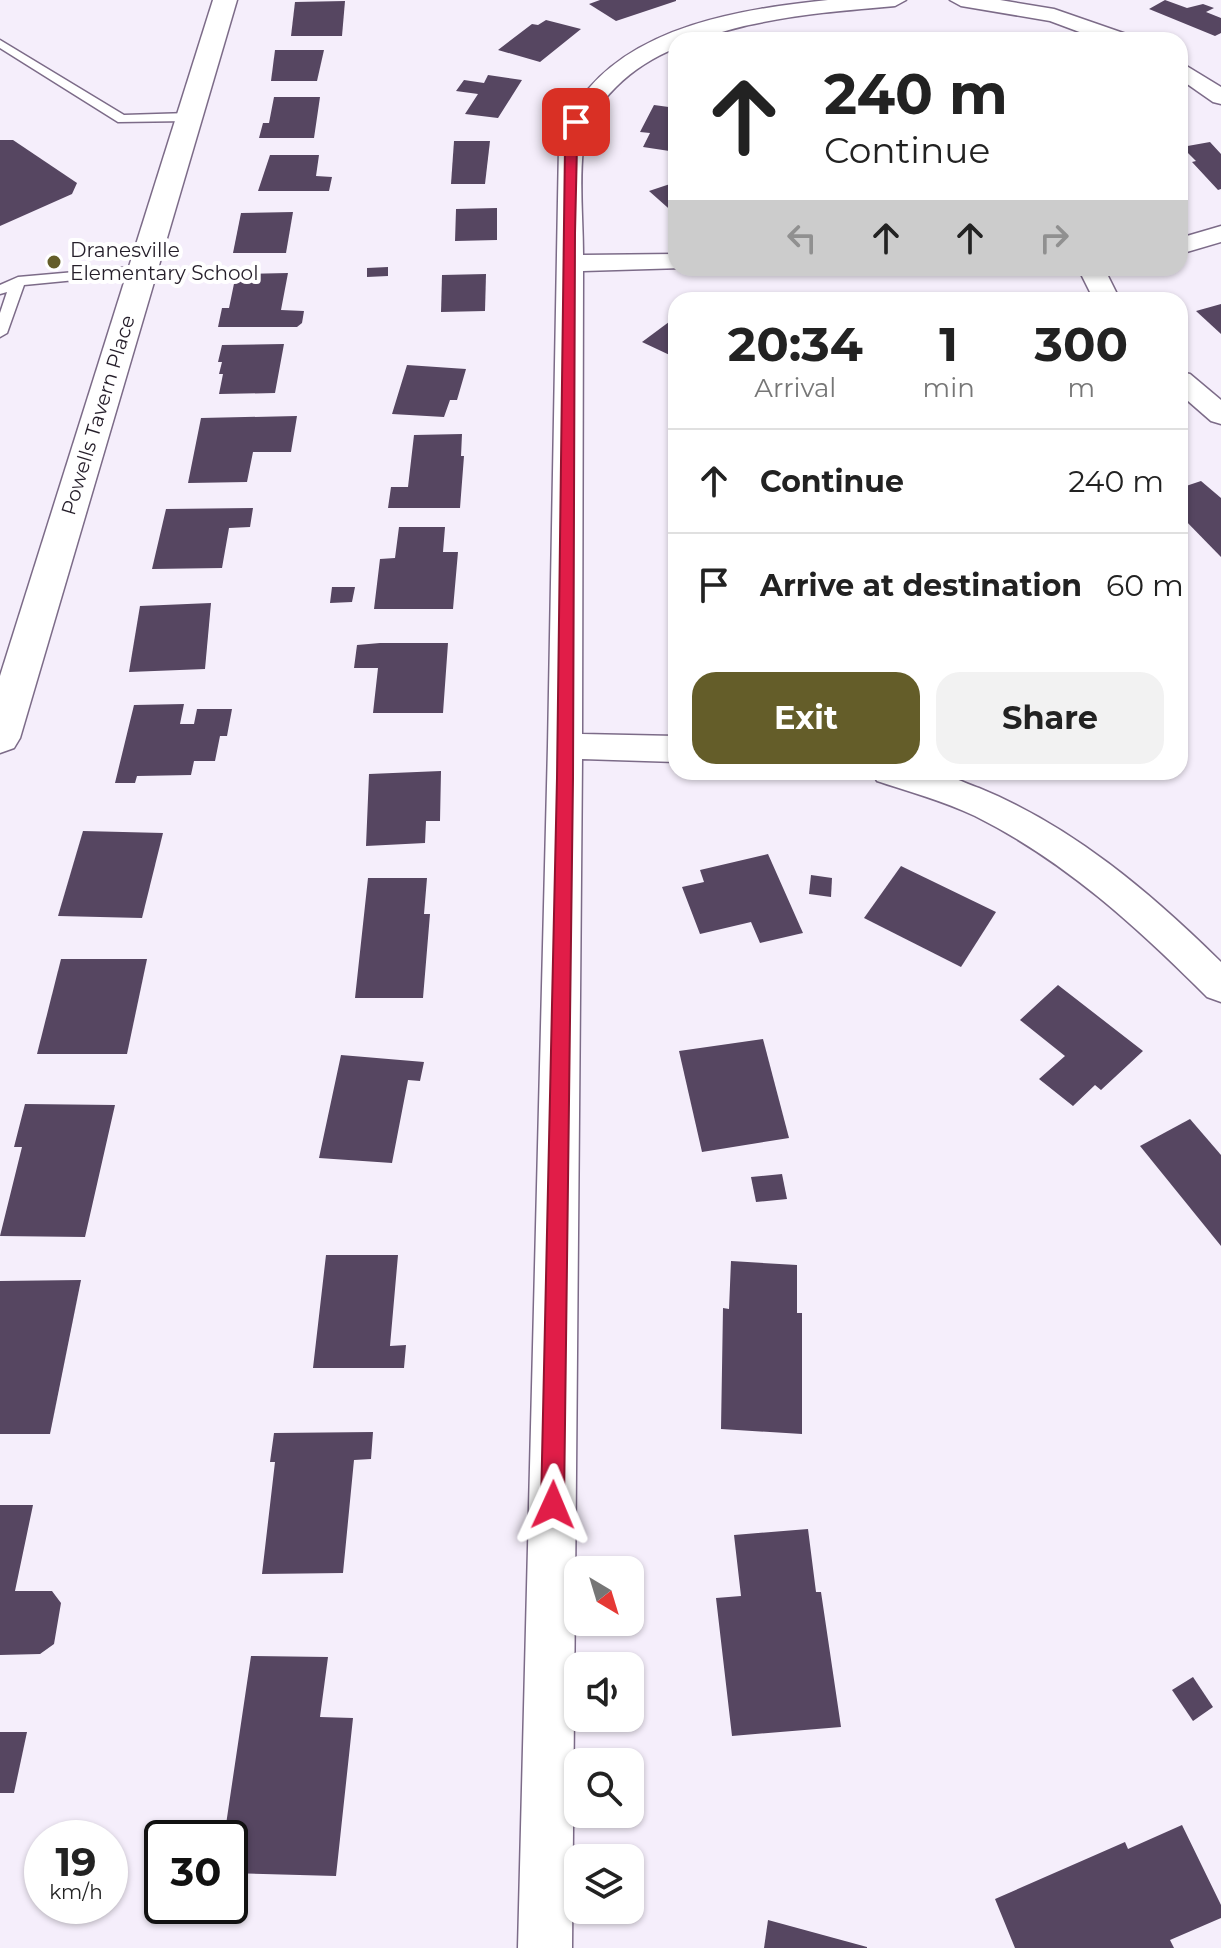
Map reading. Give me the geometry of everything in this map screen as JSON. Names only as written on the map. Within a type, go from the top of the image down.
[{"type":"street","name":"Powells Tavern Place","points":[[0,738],[225,0]]},
{"type":"street","points":[[699,32],[795,12],[895,0]]},
{"type":"street","points":[[961,0],[1054,15],[1100,32]]},
{"type":"street","points":[[545,1948],[565,746],[571,146],[576,122],[597,89],[631,59],[668,42]]},
{"type":"street","points":[[1188,74],[1221,97]]},
{"type":"street","points":[[1188,244],[1221,234]]},
{"type":"street","points":[[569,263],[668,262]]},
{"type":"street","points":[[1188,387],[1221,415]]},
{"type":"street","points":[[565,746],[668,749]]},
{"type":"street","points":[[921,780],[990,806],[1051,841],[1109,881],[1161,926],[1221,986]]},
{"type":"lane","points":[[0,43],[122,119],[189,117]]},
{"type":"lane","points":[[0,290],[18,281],[143,270]]},
{"type":"lane","points":[[0,333],[18,281]]},
{"type":"building","points":[[600,0],[676,1],[616,21],[589,4]]},
{"type":"building","points":[[1165,0],[1187,8],[1203,4],[1214,8],[1206,12],[1221,18],[1221,33],[1215,36],[1149,9]]},
{"type":"building","points":[[345,1],[342,36],[291,36],[295,2]]},
{"type":"building","points":[[546,20],[581,29],[540,62],[498,50],[532,24],[538,25]]},
{"type":"building","points":[[275,50],[324,50],[317,81],[271,81]]},
{"type":"building","points":[[488,75],[522,80],[498,118],[465,114],[478,94],[456,91],[464,80],[484,83]]},
{"type":"building","points":[[274,97],[320,97],[314,138],[259,138],[263,123],[269,123]]},
{"type":"building","points":[[654,105],[668,107],[668,151],[643,147],[650,133],[640,132]]},
{"type":"building","points":[[0,140],[13,140],[77,183],[72,194],[0,226]]},
{"type":"building","points":[[454,141],[490,141],[485,184],[451,184]]},
{"type":"building","points":[[1210,142],[1221,154],[1221,189],[1218,190],[1192,162],[1196,161],[1188,153],[1188,146]]},
{"type":"building","points":[[270,155],[319,155],[316,176],[332,177],[329,191],[258,191]]},
{"type":"building","points":[[668,185],[668,208],[649,191]]},
{"type":"building","points":[[497,208],[497,240],[455,241],[456,209]]},
{"type":"building","points":[[293,212],[286,253],[233,253],[241,213]]},
{"type":"building","points":[[388,267],[388,276],[367,277],[367,268]]},
{"type":"building","points":[[288,273],[281,310],[304,311],[302,323],[297,327],[218,327],[222,308],[229,308],[236,274]]},
{"type":"building","points":[[486,274],[485,311],[441,312],[442,275]]},
{"type":"building","points":[[1221,304],[1221,334],[1196,311]]},
{"type":"building","points":[[668,323],[668,354],[642,342]]},
{"type":"building","points":[[284,344],[275,393],[219,394],[223,374],[219,374],[222,362],[218,362],[222,345]]},
{"type":"building","points":[[407,365],[466,369],[457,400],[450,400],[444,417],[392,414]]},
{"type":"building","points":[[297,416],[291,452],[253,452],[247,482],[188,483],[201,418]]},
{"type":"building","points":[[462,434],[461,456],[464,456],[460,508],[388,508],[391,487],[408,487],[414,435]]},
{"type":"building","points":[[1201,481],[1221,498],[1221,557],[1188,523],[1188,485]]},
{"type":"building","points":[[253,508],[250,527],[229,528],[222,568],[152,569],[166,509]]},
{"type":"building","points":[[399,527],[445,527],[443,552],[458,552],[453,609],[374,609],[380,559],[395,558]]},
{"type":"building","points":[[332,587],[355,587],[352,602],[330,603]]},
{"type":"building","points":[[211,603],[205,669],[129,672],[140,606]]},
{"type":"building","points":[[448,643],[443,713],[373,713],[378,668],[354,668],[357,645]]},
{"type":"building","points":[[184,704],[180,724],[194,724],[197,709],[232,709],[227,736],[220,736],[215,761],[194,761],[191,775],[137,776],[135,783],[115,783],[134,705]]},
{"type":"building","points":[[441,771],[440,821],[426,821],[425,843],[366,846],[369,774]]},
{"type":"building","points":[[83,831],[163,833],[142,918],[58,916]]},
{"type":"building","points":[[768,854],[803,933],[760,943],[751,922],[700,934],[682,887],[704,882],[700,870]]},
{"type":"building","points":[[901,866],[996,912],[961,967],[864,918]]},
{"type":"building","points":[[811,875],[832,878],[831,897],[809,894]]},
{"type":"building","points":[[368,878],[427,878],[424,914],[430,914],[423,998],[355,998]]},
{"type":"building","points":[[61,959],[147,959],[127,1054],[37,1054]]},
{"type":"building","points":[[1058,985],[1143,1051],[1101,1090],[1095,1085],[1073,1106],[1039,1079],[1065,1056],[1020,1020]]},
{"type":"building","points":[[763,1039],[789,1138],[702,1152],[679,1051]]},
{"type":"building","points":[[341,1055],[424,1062],[420,1081],[408,1080],[392,1163],[319,1158]]},
{"type":"building","points":[[25,1104],[115,1105],[85,1237],[0,1236],[22,1147],[14,1147]]},
{"type":"building","points":[[1190,1119],[1221,1155],[1221,1246],[1140,1146]]},
{"type":"building","points":[[782,1174],[787,1199],[756,1202],[751,1177]]},
{"type":"building","points":[[326,1255],[398,1255],[390,1346],[406,1345],[404,1368],[313,1368]]},
{"type":"building","points":[[731,1261],[797,1265],[797,1313],[802,1313],[802,1434],[721,1429],[723,1308],[729,1309]]},
{"type":"building","points":[[81,1280],[50,1434],[0,1434],[0,1281]]},
{"type":"building","points":[[373,1432],[371,1459],[354,1460],[343,1573],[262,1574],[275,1462],[270,1462],[274,1433]]},
{"type":"building","points":[[0,1505],[33,1505],[15,1591],[52,1591],[61,1603],[54,1644],[40,1654],[0,1655]]},
{"type":"building","points":[[808,1529],[816,1592],[821,1592],[841,1727],[732,1736],[716,1598],[741,1596],[734,1535]]},
{"type":"building","points":[[251,1656],[328,1657],[320,1717],[353,1718],[336,1876],[248,1874],[248,1820],[227,1820]]},
{"type":"building","points":[[1193,1677],[1213,1707],[1193,1721],[1172,1690]]},
{"type":"building","points":[[0,1732],[27,1732],[14,1793],[0,1793]]},
{"type":"building","points":[[1182,1825],[1221,1905],[1221,1918],[1170,1940],[1174,1948],[1015,1948],[995,1899],[1125,1842],[1128,1849]]},
{"type":"building","points":[[768,1920],[867,1947],[867,1948],[764,1948]]},
{"type":"place","name":"Dranesville Elementary School","points":[[54,262]]},
{"type":"route","points":[[553,1505],[565,778],[569,233],[571,146],[576,122]]}]
